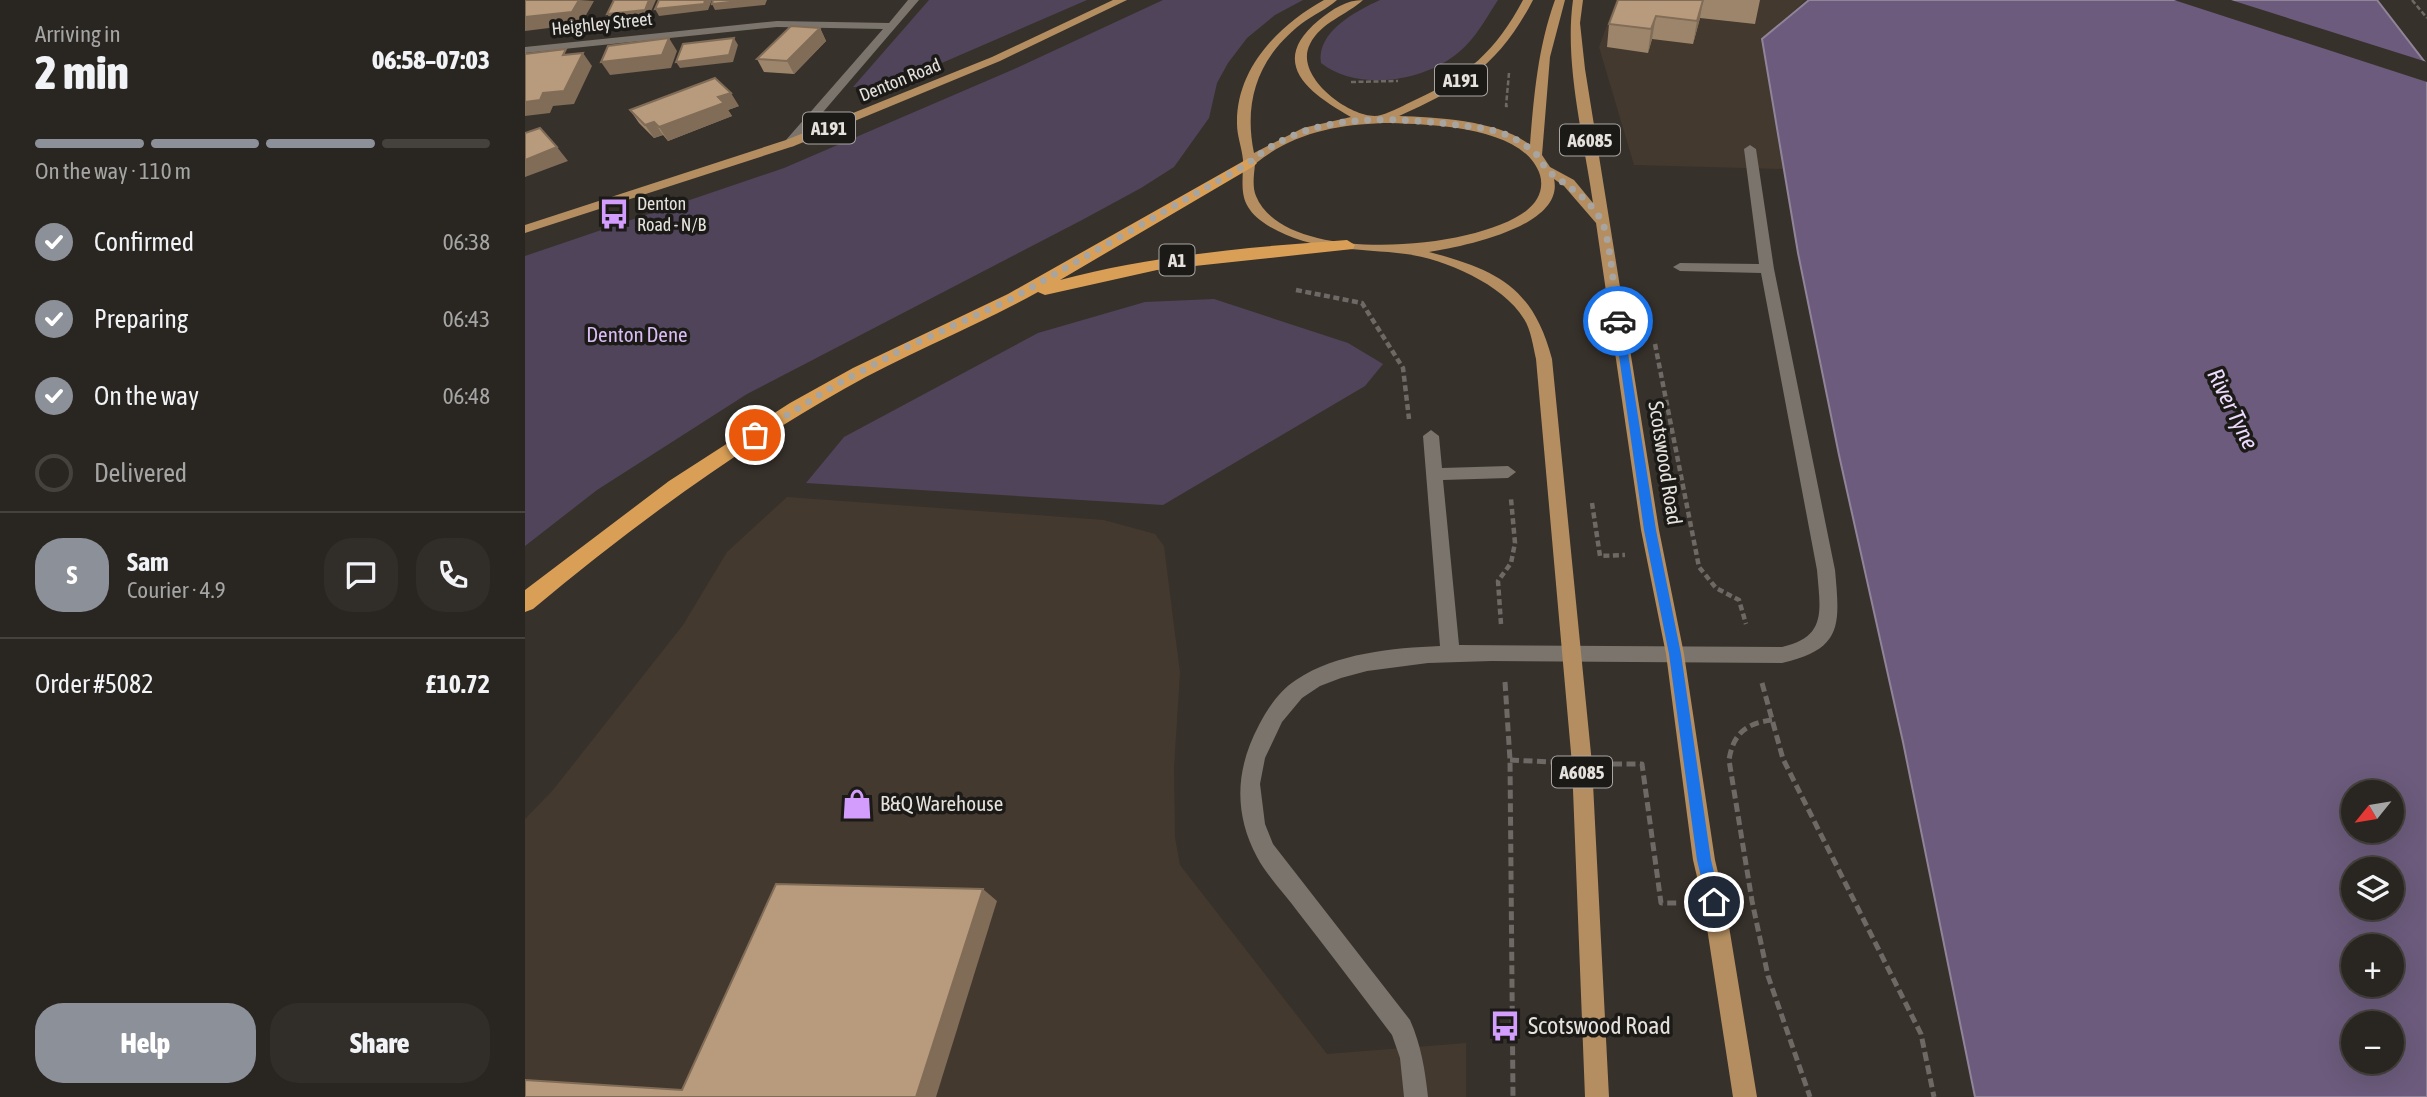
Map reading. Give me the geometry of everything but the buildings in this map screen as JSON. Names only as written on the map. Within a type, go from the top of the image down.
[{"type":"highway","name":"A1","points":[[525,603],[669,491],[837,384],[907,347],[1011,299],[1249,163]]},
{"type":"highway","name":"A1","points":[[1011,299],[1092,276],[1165,261],[1253,251],[1347,245]]},
{"type":"main road","name":"Denton Road","points":[[525,229],[790,143],[996,59],[1122,0]]},
{"type":"main road","points":[[1249,163],[1242,136],[1242,122],[1248,88],[1255,70],[1284,32],[1312,10],[1332,0]]},
{"type":"main road","points":[[1357,0],[1325,20],[1309,35],[1300,50],[1299,61],[1308,82],[1362,119]]},
{"type":"main road","name":"A191","points":[[1382,118],[1472,74],[1497,52],[1528,0]]},
{"type":"main road","points":[[1536,154],[1541,77],[1548,38],[1560,0]]},
{"type":"main road","name":"Scotswood Road","points":[[1578,0],[1575,23],[1579,69],[1655,554],[1675,654],[1704,860],[1714,902],[1745,1097]]},
{"type":"main road","points":[[1547,170],[1550,183],[1548,193],[1535,211],[1524,219],[1483,236],[1406,250],[1347,245],[1291,232],[1266,218],[1252,200],[1246,172],[1249,163],[1268,147],[1296,134],[1332,123],[1382,118],[1486,129],[1509,136],[1536,154],[1547,170],[1576,190],[1603,223]]},
{"type":"main road","name":"A6085","points":[[1406,250],[1439,258],[1485,276],[1509,293],[1529,313],[1544,359],[1582,764],[1597,1097]]},
{"type":"street","points":[[790,143],[914,0]]},
{"type":"street","name":"Heighley Street","points":[[525,50],[777,24],[892,26]]},
{"type":"street","points":[[1416,1097],[1412,1058],[1402,1028],[1265,850],[1252,824],[1248,791],[1254,758],[1271,721],[1287,699],[1311,680],[1355,665],[1450,654],[1755,656],[1798,653],[1811,648],[1825,630],[1829,609],[1826,569],[1767,269],[1750,149]]},
{"type":"street","points":[[1680,267],[1767,269]]},
{"type":"street","points":[[1431,436],[1450,654]]},
{"type":"street","points":[[1436,474],[1508,472]]},
{"type":"path","points":[[2412,0],[2427,18]]},
{"type":"path","points":[[1343,80],[1378,83],[1403,80]]},
{"type":"path","points":[[1296,290],[1362,303],[1403,368],[1410,424],[1431,436]]},
{"type":"path","points":[[1654,335],[1699,567],[1723,594],[1739,600]]},
{"type":"path","points":[[1498,581],[1507,572],[1515,550],[1508,472]]},
{"type":"path","points":[[1591,496],[1600,556],[1655,554]]},
{"type":"path","points":[[1810,1097],[1768,976],[1732,788],[1730,746],[1743,727],[1756,721],[1772,720],[1783,759],[1921,1034],[1934,1097]]},
{"type":"path","points":[[1513,1097],[1510,760],[1641,764],[1661,903],[1752,901]]},
{"type":"shaded area","points":[[1616,0],[1806,0],[1762,39],[1784,169],[1634,165],[1599,47]]},
{"type":"shaded area","name":"B&Q Warehouse","points":[[787,497],[1104,520],[1155,534],[1164,546],[1180,673],[1174,768],[1175,837],[1180,865],[1327,1054],[1466,1043],[1466,1097],[525,1097],[525,819],[553,790],[683,625],[727,552]]},
{"type":"green space","points":[[929,0],[1087,0],[907,78],[875,87],[853,87]]},
{"type":"green space","name":"Denton Dene","points":[[1163,0],[1303,0],[1275,15],[1247,38],[1217,83],[1209,118],[1174,167],[1082,220],[747,394],[597,490],[525,546],[525,256],[784,168],[1012,70]]},
{"type":"green space","points":[[1380,0],[1498,0],[1471,41],[1445,62],[1428,70],[1391,80],[1372,80],[1353,78],[1321,63],[1321,52],[1331,32],[1349,17]]},
{"type":"green space","points":[[1214,299],[1348,343],[1383,364],[1365,386],[1163,505],[806,483],[844,437],[1038,333],[1145,302]]},
{"type":"water","name":"River Tyne","points":[[1809,0],[2377,0],[2427,65],[2427,1097],[1975,1097],[1903,742],[1839,455],[1798,253],[1762,39]]},
{"type":"pier","points":[[2174,0],[2231,0],[2427,62],[2427,82]]},
{"type":"way so far","points":[[755,435],[837,384],[907,347],[1011,299],[1249,163],[1281,140],[1332,123],[1362,119],[1409,120],[1486,129],[1509,136],[1536,154],[1547,170],[1569,183],[1582,196],[1603,223],[1618,321]]},
{"type":"place","name":"Denton Road - N/B","points":[[614,214]]},
{"type":"place","name":"B&Q Warehouse","points":[[857,804]]},
{"type":"place","name":"Scotswood Road","points":[[1505,1026]]},
{"type":"route","points":[[1618,321],[1650,530],[1675,654],[1704,860],[1714,902]]}]
